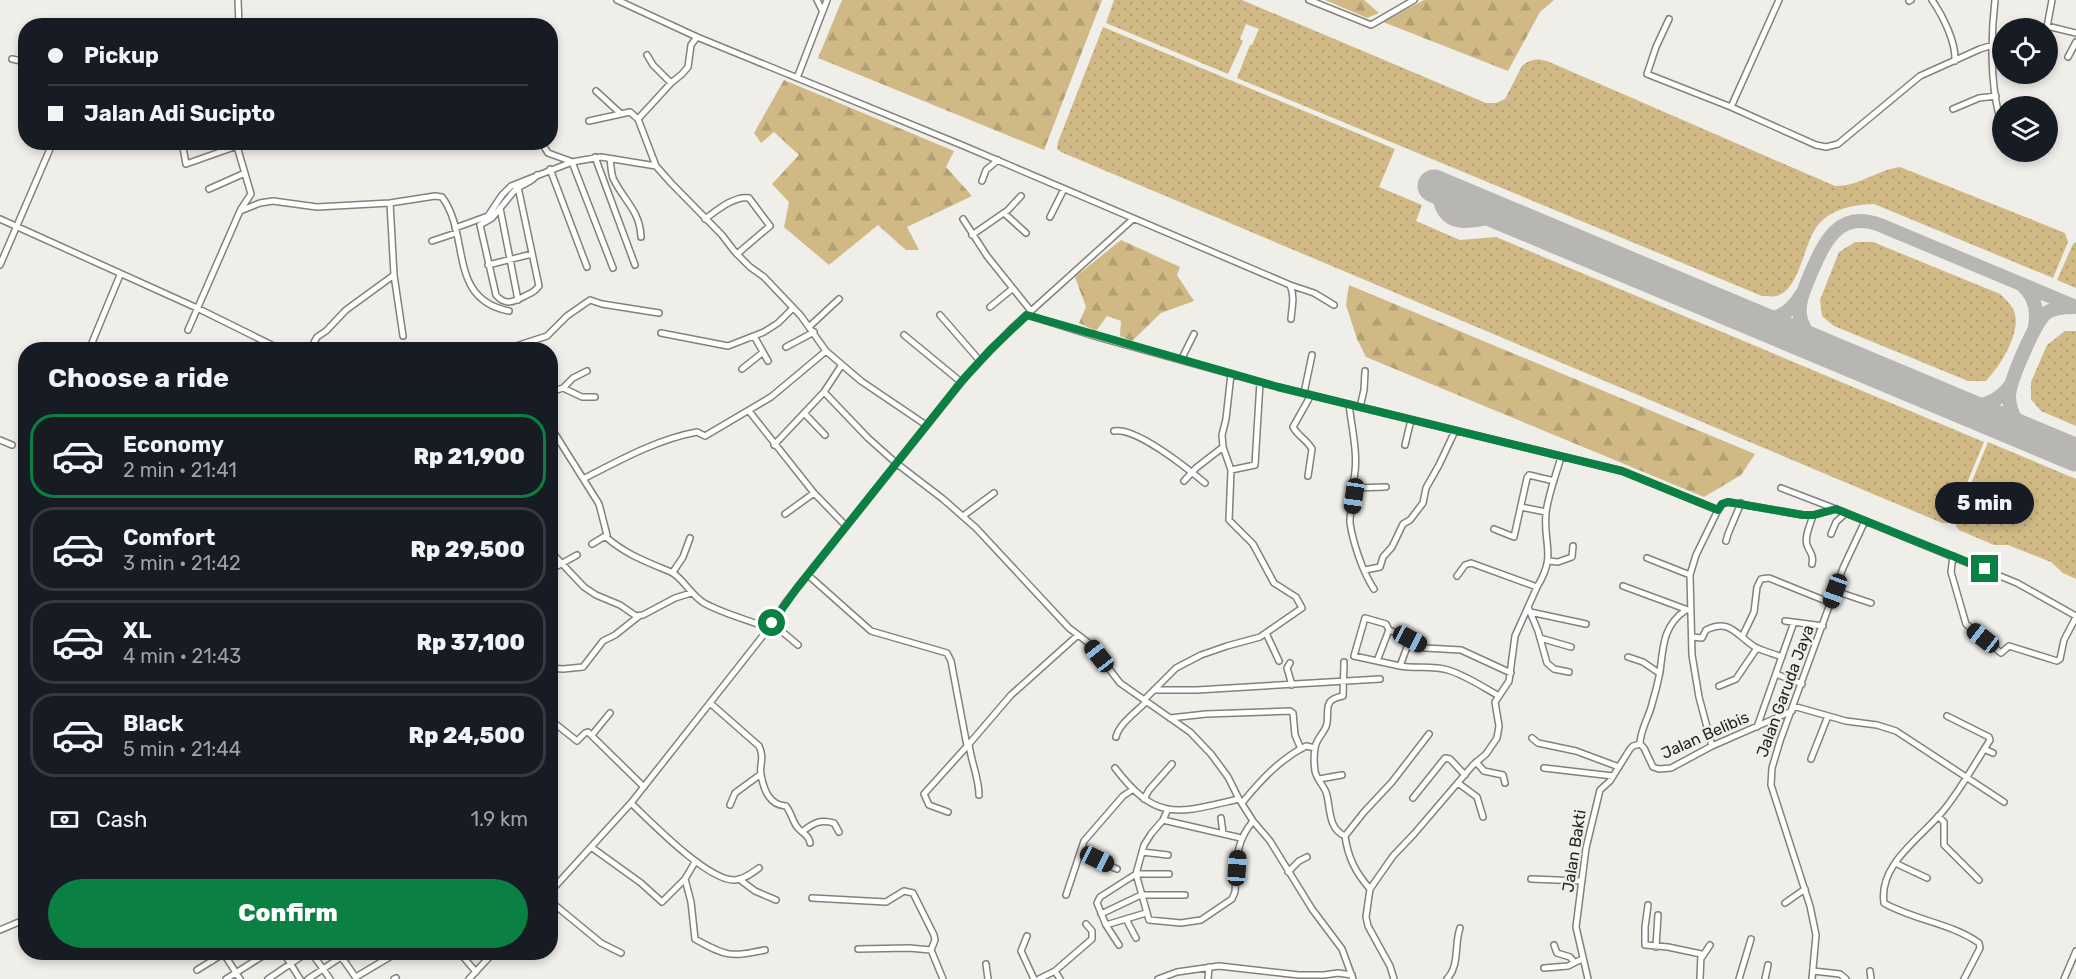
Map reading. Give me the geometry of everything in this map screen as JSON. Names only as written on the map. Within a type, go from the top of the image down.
[{"type":"street","points":[[238,0],[239,18]]},
{"type":"street","points":[[618,0],[697,37],[998,160],[1133,219],[1314,293],[1334,304]]},
{"type":"street","points":[[817,0],[822,10]]},
{"type":"street","points":[[797,78],[827,0]]},
{"type":"street","points":[[1309,0],[1371,25],[1409,1]]},
{"type":"street","points":[[1731,107],[1779,0]]},
{"type":"street","points":[[1932,0],[1956,51],[1955,61]]},
{"type":"street","points":[[1993,18],[1995,0]]},
{"type":"street","points":[[2049,18],[2052,0]]},
{"type":"street","points":[[1669,19],[1647,74],[1731,107],[1816,145],[1826,147],[1833,147],[1851,134],[1920,76],[1992,45]]},
{"type":"street","points":[[2058,29],[2076,33]]},
{"type":"street","points":[[638,119],[688,67],[690,48],[697,37]]},
{"type":"street","points":[[2068,57],[2076,42]]},
{"type":"street","points":[[647,55],[653,65],[671,83]]},
{"type":"street","points":[[12,59],[18,60]]},
{"type":"street","points":[[1995,84],[1996,96]]},
{"type":"street","points":[[596,91],[620,113]]},
{"type":"street","points":[[1953,109],[1978,98],[1992,96]]},
{"type":"street","points":[[589,122],[620,113],[631,113],[638,119],[656,166],[722,235],[737,254],[764,277],[793,308],[812,329],[826,351],[841,366],[926,425]]},
{"type":"street","points":[[0,265],[50,150]]},
{"type":"street","points":[[183,150],[186,164],[222,150]]},
{"type":"street","points":[[188,330],[240,211],[251,194],[238,150]]},
{"type":"street","points":[[546,150],[548,153],[572,162],[613,268]]},
{"type":"street","points":[[432,241],[485,218],[506,190],[516,183],[572,162],[594,157],[626,159],[656,166]]},
{"type":"street","points":[[594,157],[635,265]]},
{"type":"street","points":[[610,159],[613,177],[640,224],[641,237]]},
{"type":"street","points":[[982,181],[987,170],[998,160]]},
{"type":"street","points":[[550,170],[587,267]]},
{"type":"street","points":[[209,189],[244,173]]},
{"type":"street","points":[[518,187],[539,285],[537,289],[510,303],[500,300],[496,295],[480,225],[490,220],[518,187],[532,181],[537,175]]},
{"type":"street","points":[[1050,217],[1064,189]]},
{"type":"street","points":[[972,235],[1004,213],[1021,196]]},
{"type":"street","points":[[240,211],[260,203],[273,201],[316,207],[390,203],[442,197],[455,231],[466,276],[473,291],[500,309],[509,311]]},
{"type":"street","points":[[705,219],[738,199],[749,198],[770,226],[737,254]]},
{"type":"street","points":[[390,203],[394,275],[403,336]]},
{"type":"street","points":[[500,208],[518,300]]},
{"type":"street","points":[[1004,213],[1026,233]]},
{"type":"street","points":[[0,219],[197,308],[266,342]]},
{"type":"street","points":[[963,219],[972,235],[1029,313],[1260,382],[1622,471],[1718,510]]},
{"type":"street","points":[[558,883],[644,787],[846,526],[961,382],[1029,313],[1133,219]]},
{"type":"street","points":[[488,264],[532,254]]},
{"type":"street","points":[[92,342],[120,275]]},
{"type":"street","points":[[314,342],[316,337],[326,331],[346,310],[394,275]]},
{"type":"street","points":[[1290,285],[1295,297],[1292,319]]},
{"type":"street","points":[[990,307],[1012,289]]},
{"type":"street","points":[[786,347],[812,329],[838,299]]},
{"type":"street","points":[[533,342],[546,336],[567,316],[590,300],[659,313]]},
{"type":"street","points":[[661,333],[729,346],[778,323],[793,308]]},
{"type":"street","points":[[940,315],[980,361]]},
{"type":"street","points":[[1181,360],[1194,334]]},
{"type":"street","points":[[904,335],[961,382]]},
{"type":"street","points":[[754,336],[768,362]]},
{"type":"street","points":[[585,478],[662,442],[697,432],[705,436],[749,411],[779,390],[826,351]]},
{"type":"street","points":[[742,369],[762,353]]},
{"type":"street","points":[[1304,393],[1312,355]]},
{"type":"street","points":[[774,445],[824,392],[841,366]]},
{"type":"street","points":[[558,390],[587,371]]},
{"type":"street","points":[[1360,407],[1365,371]]},
{"type":"street","points":[[1116,737],[1117,732],[1176,668],[1227,646],[1260,637],[1302,608],[1296,597],[1274,583],[1253,544],[1229,520],[1231,470],[1223,447],[1222,435],[1231,374]]},
{"type":"street","points":[[1231,470],[1256,465],[1260,382]]},
{"type":"street","points":[[563,388],[582,397],[595,397]]},
{"type":"street","points":[[824,392],[896,464],[963,516],[1069,628],[1090,644],[1120,682],[1190,732],[1211,754],[1228,777],[1253,821],[1270,841],[1311,909],[1342,948],[1353,977]]},
{"type":"street","points":[[1308,476],[1312,449],[1293,427],[1311,395]]},
{"type":"street","points":[[1349,404],[1356,446],[1352,488],[1354,496],[1350,520],[1353,538],[1365,575],[1374,589]]},
{"type":"street","points":[[749,411],[814,494],[846,526]]},
{"type":"street","points":[[804,413],[825,435]]},
{"type":"street","points":[[1405,445],[1411,420]]},
{"type":"street","points":[[1114,431],[1122,430],[1143,440],[1205,483]]},
{"type":"street","points":[[1365,570],[1380,567],[1383,557],[1392,547],[1403,524],[1410,520],[1423,503],[1426,488],[1455,431]]},
{"type":"street","points":[[558,438],[585,478],[603,511],[606,537],[619,549],[673,572],[691,593],[704,603],[771,625],[798,645]]},
{"type":"street","points":[[0,440],[12,445]]},
{"type":"street","points":[[1184,481],[1223,447]]},
{"type":"street","points":[[1394,979],[1390,966],[1368,926],[1366,917],[1370,889],[1392,856],[1497,738],[1499,726],[1495,702],[1505,689],[1511,673],[1515,636],[1529,610],[1537,587],[1546,573],[1549,561],[1546,512],[1561,457]]},
{"type":"street","points":[[1494,529],[1514,537],[1529,475],[1554,481]]},
{"type":"street","points":[[1352,488],[1386,487]]},
{"type":"street","points":[[1781,488],[1953,556],[2017,583],[2076,617],[2064,640],[2060,659],[2057,661],[2011,646],[2001,653],[1966,624],[1951,572],[1953,556]]},
{"type":"street","points":[[963,516],[994,493]]},
{"type":"street","points":[[785,514],[814,494]]},
{"type":"street","points":[[1712,746],[1699,697],[1688,610],[1690,575],[1696,555],[1718,510],[1725,502],[1803,515],[1814,515],[1836,509]]},
{"type":"street","points":[[1726,542],[1741,503]]},
{"type":"street","points":[[1521,507],[1546,512]]},
{"type":"street","points":[[1831,534],[1836,522],[1846,513]]},
{"type":"street","points":[[1812,564],[1813,555],[1807,545],[1807,537],[1814,515]]},
{"type":"street","name":"Jalan Garuda Jaya","points":[[1812,979],[1816,935],[1805,889],[1771,785],[1772,768],[1835,591],[1865,521]]},
{"type":"street","points":[[592,544],[606,537]]},
{"type":"street","points":[[673,572],[683,557],[690,538]]},
{"type":"street","points":[[1549,561],[1558,562],[1572,557],[1573,546]]},
{"type":"street","points":[[558,565],[577,555]]},
{"type":"street","points":[[1647,558],[1690,575]]},
{"type":"street","points":[[558,560],[584,587],[639,616]]},
{"type":"street","points":[[1457,576],[1465,565],[1471,563],[1537,587]]},
{"type":"street","points":[[808,575],[871,631],[947,653],[951,661],[968,745],[977,773],[979,795]]},
{"type":"street","points":[[1742,637],[1754,612],[1756,587],[1761,579],[1769,578],[1831,603]]},
{"type":"street","points":[[1623,586],[1688,610]]},
{"type":"street","points":[[1835,591],[1871,603]]},
{"type":"street","points":[[558,669],[583,667],[603,641],[615,635],[639,616],[675,598],[691,593]]},
{"type":"street","points":[[1529,610],[1586,624]]},
{"type":"street","points":[[1529,610],[1547,663],[1554,669],[1569,672]]},
{"type":"street","points":[[1640,744],[1640,737],[1652,706],[1659,674],[1662,644],[1674,619],[1688,610]]},
{"type":"street","points":[[1499,696],[1449,670],[1416,669],[1354,656],[1365,618],[1386,624],[1389,630],[1425,648],[1461,650],[1511,673]]},
{"type":"street","points":[[1785,621],[1822,626]]},
{"type":"street","points":[[1756,727],[1794,622]]},
{"type":"street","points":[[1692,637],[1702,638],[1706,630],[1717,624],[1727,626],[1757,648],[1782,657]]},
{"type":"street","points":[[1377,661],[1389,630]]},
{"type":"street","points":[[1266,633],[1279,661]]},
{"type":"street","points":[[948,812],[928,805],[924,794],[1011,694],[1078,635]]},
{"type":"street","points":[[1400,666],[1410,639]]},
{"type":"street","points":[[1540,639],[1571,647]]},
{"type":"street","points":[[1719,686],[1736,679],[1757,648]]},
{"type":"street","points":[[1628,657],[1643,662],[1659,674]]},
{"type":"street","points":[[1344,662],[1343,696],[1333,698],[1329,702],[1326,713],[1327,722],[1315,748],[1315,773],[1328,800],[1333,825],[1336,831],[1345,836],[1352,864],[1359,877],[1370,889]]},
{"type":"street","points":[[1290,663],[1287,668],[1292,685]]},
{"type":"street","points":[[1776,674],[1802,684]]},
{"type":"street","points":[[1154,690],[1197,690],[1380,679]]},
{"type":"street","points":[[710,703],[759,746],[763,754],[760,774],[769,798],[777,806],[786,806],[793,814],[796,827],[809,838],[810,843]]},
{"type":"street","points":[[1792,708],[1896,731],[2004,802]]},
{"type":"street","name":"Jalan Belibis","points":[[1640,744],[1653,767],[1659,770],[1671,768],[1792,708]]},
{"type":"street","points":[[1170,718],[1206,714],[1290,711],[1293,712],[1295,735],[1301,749]]},
{"type":"street","points":[[592,735],[610,713]]},
{"type":"street","points":[[1811,759],[1828,716]]},
{"type":"street","points":[[1947,716],[1989,737],[1990,740],[1946,808],[1885,878],[1882,892],[1884,903],[1898,911],[1946,928],[1979,943],[1980,948],[1964,979]]},
{"type":"street","points":[[558,726],[577,741],[586,732],[592,735],[644,787]]},
{"type":"street","points":[[1345,836],[1392,783],[1429,734]]},
{"type":"street","points":[[1532,738],[1619,767]]},
{"type":"street","name":"Jalan Bakti","points":[[1588,979],[1576,927],[1596,799],[1600,790],[1613,776],[1633,746],[1640,744]]},
{"type":"street","points":[[1115,768],[1132,790],[1144,799],[1168,809],[1193,809],[1240,801],[1260,780],[1301,749],[1306,746],[1315,748]]},
{"type":"street","points":[[1984,750],[1993,753]]},
{"type":"street","points":[[1413,798],[1445,758],[1450,759],[1465,775]]},
{"type":"street","points":[[1476,762],[1484,771],[1503,775],[1504,783]]},
{"type":"street","points":[[1144,799],[1172,764]]},
{"type":"street","points":[[1544,768],[1613,776]]},
{"type":"street","points":[[730,805],[735,793],[760,774]]},
{"type":"street","points":[[1319,779],[1342,775]]},
{"type":"street","points":[[1458,783],[1477,797],[1483,817]]},
{"type":"street","points":[[1066,895],[1084,841],[1123,796],[1132,790]]},
{"type":"street","points":[[631,803],[695,862],[719,876],[733,880],[739,879],[759,868]]},
{"type":"street","points":[[1168,809],[1142,852],[1136,874],[1146,913],[1149,920],[1154,923],[1196,922],[1232,899],[1235,892],[1238,844],[1253,821]]},
{"type":"street","points":[[1938,816],[1944,822],[1944,845],[1979,880]]},
{"type":"street","points":[[1221,818],[1223,833]]},
{"type":"street","points":[[1163,820],[1241,837]]},
{"type":"street","points":[[802,832],[813,823],[825,821],[834,823],[839,832]]},
{"type":"street","points":[[591,847],[641,883],[662,902],[685,879],[695,862]]},
{"type":"street","points":[[1142,852],[1168,855]]},
{"type":"street","points":[[1080,853],[1117,869]]},
{"type":"street","points":[[1288,872],[1299,861],[1307,857]]},
{"type":"street","points":[[1895,864],[1927,878]]},
{"type":"street","points":[[1119,945],[1101,914],[1097,903],[1100,897],[1136,874],[1169,874]]},
{"type":"street","points":[[685,879],[692,902],[695,939],[730,955],[765,950]]},
{"type":"street","points":[[739,879],[755,891],[776,900]]},
{"type":"street","points":[[1531,879],[1582,881]]},
{"type":"street","points":[[1785,903],[1805,889]]},
{"type":"street","points":[[812,898],[886,902],[909,890],[913,893],[934,934],[935,940],[931,950],[943,979]]},
{"type":"street","points":[[1101,914],[1141,895],[1185,896]]},
{"type":"street","points":[[1648,904],[1644,942],[1647,947],[1697,952],[1702,957]]},
{"type":"street","points":[[558,908],[601,943],[621,953]]},
{"type":"street","points":[[1106,925],[1146,913]]},
{"type":"street","points":[[1656,947],[1658,915]]},
{"type":"street","points":[[1126,919],[1136,938]]},
{"type":"street","points":[[0,930],[18,922]]},
{"type":"street","points":[[1039,979],[1055,971],[1092,939],[1092,931],[1086,924]]},
{"type":"street","points":[[1447,979],[1454,970],[1456,940],[1460,928]]},
{"type":"street","points":[[1027,936],[1021,951],[1034,979]]},
{"type":"street","points":[[1739,979],[1751,939]]},
{"type":"street","points":[[1554,945],[1557,953],[1570,957],[1574,962]]},
{"type":"street","points":[[1701,979],[1702,957],[1710,945]]},
{"type":"street","points":[[858,949],[931,950]]},
{"type":"street","points":[[2064,979],[2075,955]]},
{"type":"street","points":[[1544,968],[1568,966],[1582,958]]},
{"type":"street","points":[[229,960],[240,979]]},
{"type":"street","points":[[226,979],[256,960]]},
{"type":"street","points":[[288,960],[300,979]]},
{"type":"street","points":[[268,979],[297,960]]},
{"type":"street","points":[[316,960],[330,979]]},
{"type":"street","points":[[308,979],[335,960]]},
{"type":"street","points":[[344,960],[356,978],[385,960]]},
{"type":"street","points":[[466,960],[476,972]]},
{"type":"street","points":[[469,979],[485,960]]},
{"type":"street","points":[[197,970],[212,961]]},
{"type":"street","points":[[986,964],[988,979]]},
{"type":"street","points":[[1765,979],[1768,965]]},
{"type":"street","points":[[1158,979],[1177,972],[1219,966],[1299,975],[1338,973],[1353,977]]},
{"type":"street","points":[[1208,979],[1209,967]]},
{"type":"street","points":[[1055,971],[1060,979]]},
{"type":"street","points":[[1813,971],[1840,974],[1846,979]]},
{"type":"street","points":[[1870,971],[1871,979]]},
{"type":"green space","points":[[842,0],[1102,0],[1044,150],[818,58]]},
{"type":"green space","points":[[1114,0],[1242,0],[1486,103],[1496,103],[1505,99],[1522,66],[1537,59],[1547,61],[1835,186],[1852,184],[1883,171],[1900,167],[2065,233],[2068,242],[2053,278],[1874,204],[1851,207],[1837,211],[1818,225],[1813,232],[1796,276],[1784,292],[1774,296],[1762,296],[1237,78],[1259,29],[1246,24],[1240,39],[1243,41],[1228,74],[1106,23]]},
{"type":"green space","points":[[1325,0],[1364,0],[1379,13],[1367,18]]},
{"type":"green space","points":[[1424,0],[1554,0],[1540,12],[1508,71],[1383,22]]},
{"type":"green space","points":[[1103,27],[1395,149],[1379,187],[1422,205],[1416,221],[1460,240],[1496,237],[1984,442],[1952,519],[1948,523],[1942,523],[1061,152],[1057,149],[1058,142]]},
{"type":"green space","points":[[784,80],[954,151],[946,167],[972,196],[907,227],[919,250],[906,250],[878,225],[829,265],[784,227],[789,202],[772,184],[799,155],[774,132],[761,143],[754,133]]},
{"type":"green space","points":[[1121,240],[1180,267],[1177,275],[1194,301],[1161,313],[1132,341],[1120,336],[1121,321],[1107,316],[1096,331],[1079,323],[1086,307],[1075,277]]},
{"type":"green space","points":[[1855,242],[1873,242],[2000,294],[2007,301],[2016,317],[2013,337],[1998,367],[1986,381],[1968,381],[1834,326],[1822,316],[1820,300],[1839,252]]},
{"type":"green space","points":[[2076,242],[2076,288],[2057,280]]},
{"type":"green space","points":[[1349,285],[1755,454],[1741,475],[1704,497],[1366,357],[1357,339],[1346,305]]},
{"type":"green space","points":[[2065,331],[2076,331],[2076,426],[2041,411],[2031,399],[2031,382],[2047,345]]},
{"type":"green space","points":[[1988,442],[2076,479],[2076,579],[2063,573],[2051,562],[2008,545],[1994,545],[1959,530],[1956,526],[1956,520]]},
{"type":"taxiway","points":[[1483,206],[1470,194],[1453,186],[1443,189],[1441,194],[1442,207],[1447,215],[1454,219],[1471,221],[1507,216]]},
{"type":"taxiway","points":[[1815,345],[1801,320],[1802,295],[1827,241],[1843,225],[1853,222],[1866,221],[1880,225],[2076,307]]},
{"type":"taxiway","points":[[2022,285],[2030,294],[2034,304],[2035,326]]},
{"type":"taxiway","points":[[1754,320],[1775,318],[1781,315],[1792,307],[1801,295]]},
{"type":"taxiway","points":[[2032,436],[2019,424],[2011,410],[2009,398],[2017,367],[2029,340],[2046,313],[2073,307]]},
{"type":"taxiway","points":[[1962,407],[1989,403],[2010,386]]},
{"type":"runway","points":[[1434,186],[2076,455]]},
{"type":"route","points":[[772,623],[786,602],[961,382],[1027,315],[1278,387],[1622,471],[1718,510],[1725,502],[1803,515],[1814,515],[1836,509],[1985,569]]}]
